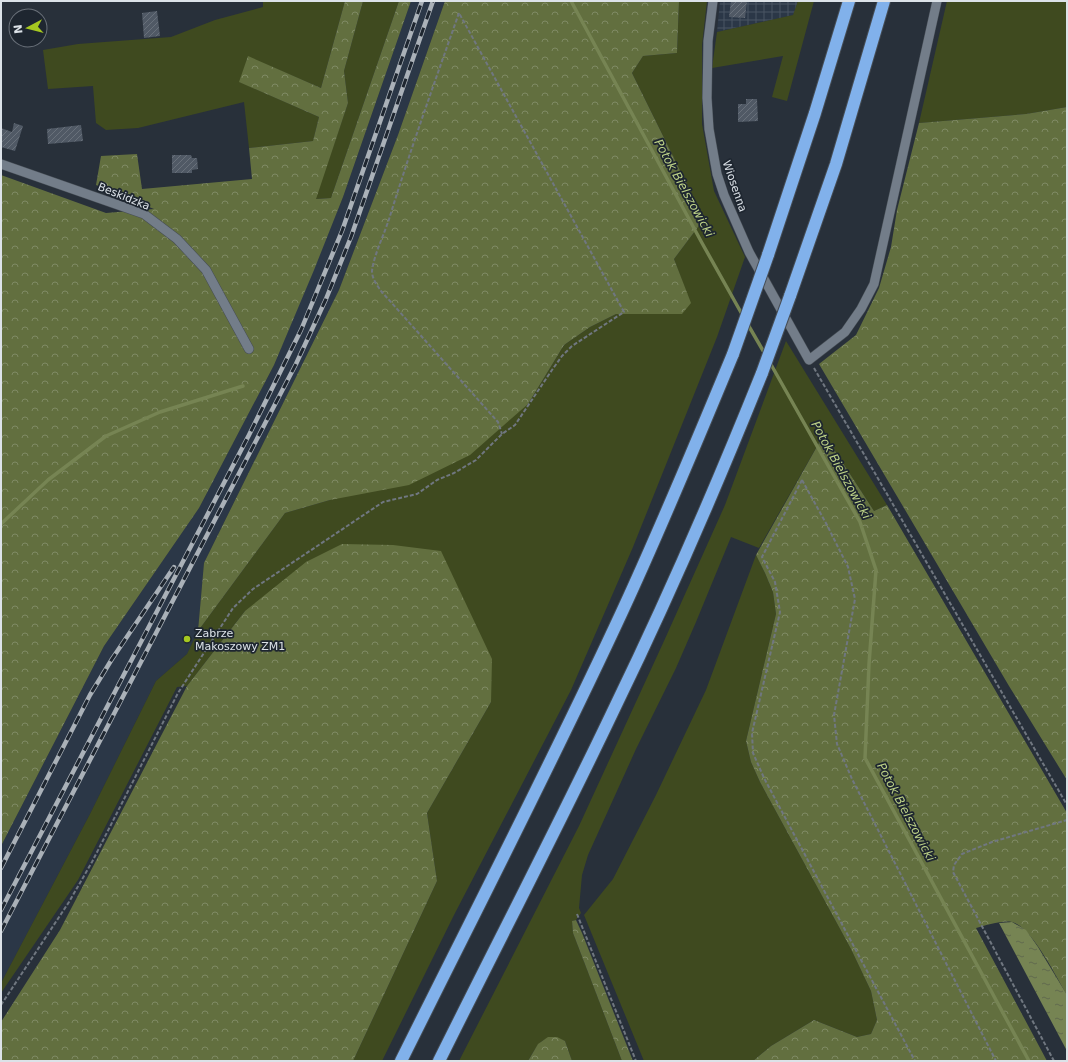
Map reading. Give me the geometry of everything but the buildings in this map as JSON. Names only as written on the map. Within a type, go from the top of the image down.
[{"type":"highway","points":[[401,1061],[535,793],[621,614],[668,510],[733,354],[808,136],[848,1]]},
{"type":"highway","points":[[439,1061],[620,698],[711,497],[762,373],[790,296],[836,164],[884,1]]},
{"type":"street","name":"Wiosenna","points":[[713,1],[708,41],[707,98],[709,129],[717,174],[724,195],[749,252],[809,360]]},
{"type":"street","points":[[809,360],[845,332],[861,309],[874,284],[937,1]]},
{"type":"street","name":"Beskidzka","points":[[1,164],[144,214],[155,222],[177,239],[206,270],[249,348]]},
{"type":"path","points":[[1,1005],[69,902],[92,862],[178,693],[233,608],[253,589],[383,502],[417,494],[437,480],[454,473],[476,460],[502,434],[515,425],[556,366],[572,346],[624,312],[459,13],[401,180],[385,232],[373,263],[372,274],[381,291],[498,422],[502,434]]},
{"type":"path","points":[[809,360],[1067,805]]},
{"type":"path","points":[[916,1061],[764,778],[753,753],[752,733],[780,612],[775,582],[762,557],[802,480],[848,567],[855,599],[834,715],[837,744],[852,779],[996,1061]]},
{"type":"path","points":[[1054,1061],[953,872],[954,865],[962,854],[992,842],[1067,820]]},
{"type":"path","points":[[577,914],[636,1061]]},
{"type":"shaded area","points":[[263,1],[345,1],[321,88],[248,57],[240,82],[319,117],[313,141],[249,148],[244,102],[138,128],[106,130],[96,123],[93,86],[48,89],[43,50],[78,44],[171,37],[215,20],[263,7]]},
{"type":"shaded area","points":[[363,1],[399,1],[331,198],[315,199],[348,103],[344,71]]},
{"type":"shaded area","points":[[411,1],[445,1],[398,135],[339,290],[204,563],[198,632],[187,654],[156,681],[90,814],[1,983],[1,846],[104,646],[199,508],[274,365],[343,197]]},
{"type":"shaded area","points":[[679,1],[707,1],[702,45],[702,124],[714,191],[745,257],[717,337],[633,547],[571,690],[454,915],[382,1061],[353,1061],[437,881],[427,813],[491,702],[245,611],[187,686],[177,687],[78,880],[1,993],[1,983],[90,814],[156,681],[187,654],[198,631],[285,513],[330,500],[528,404],[564,345],[590,327],[616,314],[681,314],[690,303],[674,259],[704,219],[632,73],[643,56],[677,53]]},
{"type":"shaded area","points":[[720,1],[798,1],[794,15],[717,32]]},
{"type":"shaded area","points":[[798,1],[814,1],[787,101],[772,97],[783,56],[712,68],[717,32],[793,15]]},
{"type":"shaded area","points":[[947,1],[1067,1],[1067,107],[1026,114],[919,123]]},
{"type":"shaded area","points":[[786,341],[887,505],[874,511],[824,434],[759,548],[731,537],[676,668],[636,749],[588,855],[582,875],[579,908],[581,913],[576,920],[572,921],[573,933],[622,1061],[572,1061],[565,1041],[551,1038],[542,1041],[538,1045],[528,1061],[459,1061],[579,826],[664,641],[725,505]]},
{"type":"shaded area","points":[[756,555],[773,592],[776,614],[746,741],[751,762],[760,782],[851,949],[871,991],[877,1020],[871,1034],[857,1037],[814,1020],[771,1046],[753,1061],[644,1061],[584,915],[613,879],[656,795],[706,690]]},
{"type":"green space","points":[[345,1],[363,1],[344,71],[348,103],[316,199],[331,198],[399,1],[411,1],[343,197],[314,270],[274,365],[199,508],[104,646],[1,846],[1,175],[106,213],[154,209],[96,185],[101,156],[137,154],[142,189],[252,179],[249,148],[313,141],[319,117],[239,82],[248,56],[321,88]]},
{"type":"green space","points":[[445,1],[679,1],[677,53],[643,56],[632,73],[704,219],[674,259],[691,303],[682,314],[616,314],[590,327],[564,345],[528,404],[470,455],[409,485],[330,500],[285,513],[198,631],[204,563],[339,290],[398,135]]},
{"type":"green space","points":[[1067,107],[1067,780],[1009,686],[819,364],[856,335],[879,288],[891,247],[897,210],[919,123],[1026,114]]},
{"type":"green space","points":[[824,434],[874,511],[887,505],[1067,813],[1067,995],[1043,954],[1020,926],[1012,922],[1004,922],[976,928],[1047,1061],[753,1061],[771,1046],[814,1020],[857,1037],[871,1034],[877,1020],[871,991],[851,949],[760,782],[751,762],[746,741],[776,614],[773,592],[756,555]]},
{"type":"green space","points":[[342,544],[393,545],[441,551],[492,659],[491,702],[427,813],[437,881],[353,1061],[1,1061],[1,1022],[60,930],[187,686],[245,611],[306,562]]},
{"type":"green space","points":[[576,920],[633,1061],[622,1061],[573,933],[572,921]]},
{"type":"green space","points":[[548,1037],[557,1037],[565,1041],[572,1061],[528,1061],[538,1044]]},
{"type":"water","points":[[1012,922],[1026,930],[1067,995],[1067,1051],[999,923]]},
{"type":"waterway","name":"Potok Bielszowicki","points":[[571,1],[743,316]]},
{"type":"waterway","name":"Potok Bielszowicki","points":[[747,323],[765,354]]},
{"type":"waterway","name":"Potok Bielszowicki","points":[[769,361],[860,522],[876,570],[869,664],[865,758],[1029,1061]]},
{"type":"waterway","points":[[1,524],[48,480],[106,436],[160,412],[243,386]]},
{"type":"railway","points":[[1,910],[249,435],[301,330],[342,231],[422,1]]},
{"type":"railway","points":[[1,931],[296,364],[326,299],[351,237],[433,1]]},
{"type":"railway","points":[[1,868],[90,695],[112,659],[174,567]]},
{"type":"place","name":"Zabrze Makoszowy ZM1","points":[[187,639]]}]
